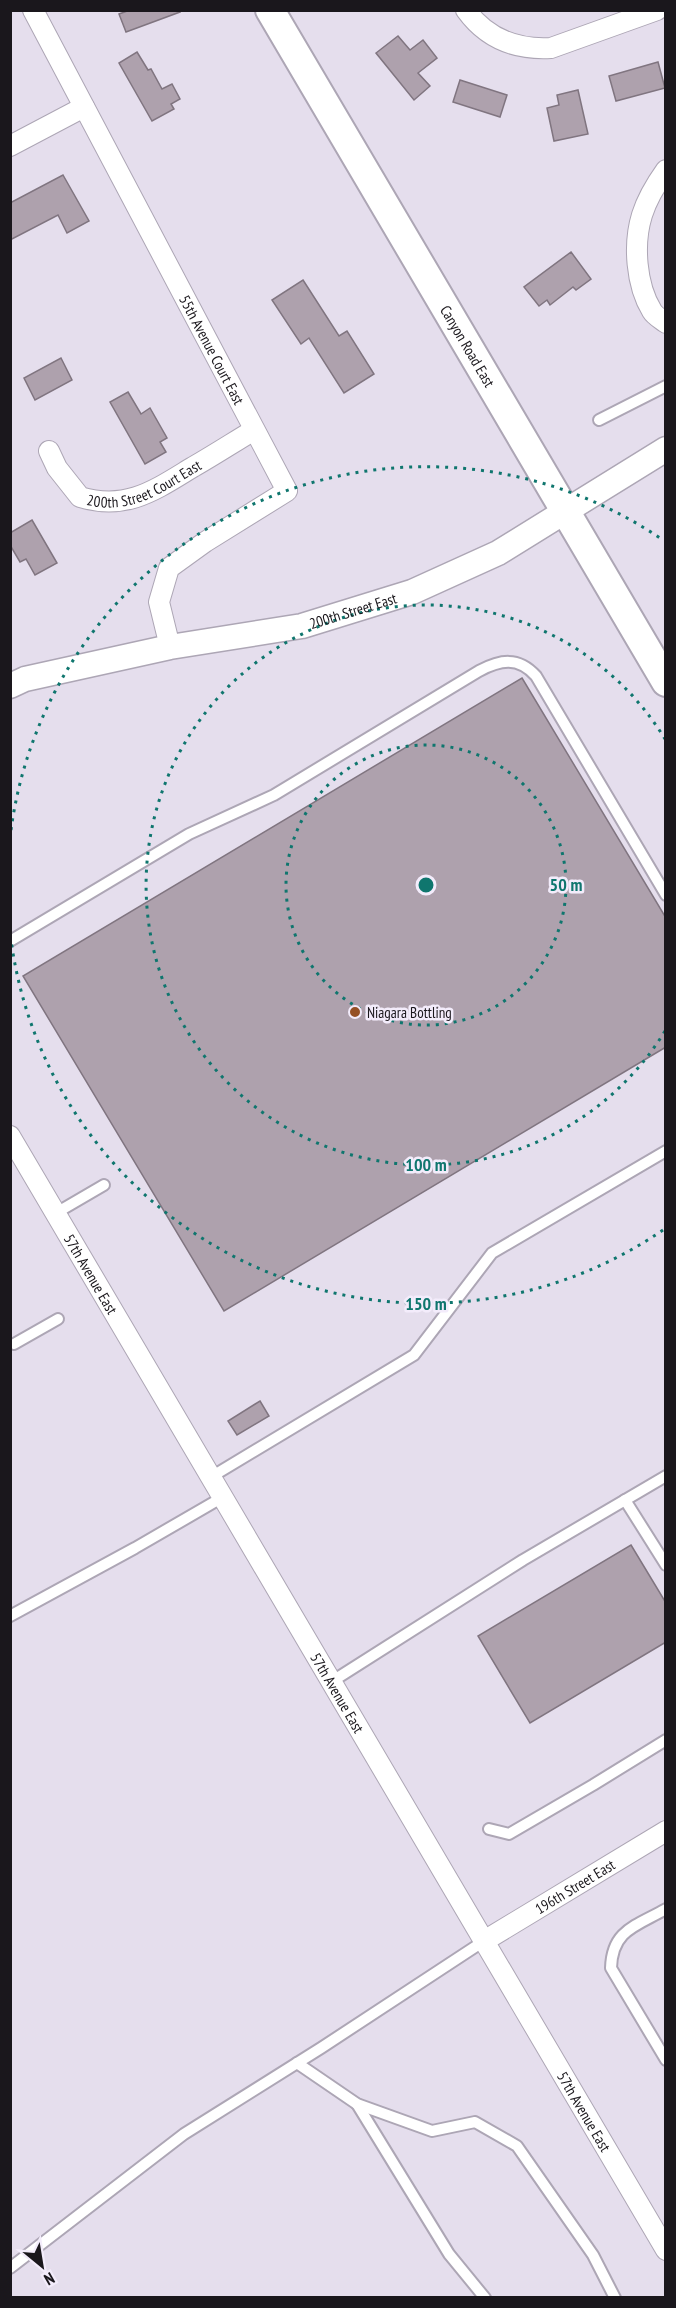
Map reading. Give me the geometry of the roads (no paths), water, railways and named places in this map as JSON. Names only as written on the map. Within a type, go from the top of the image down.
[{"type":"main road","name":"Canyon Road East","points":[[270,10],[666,682]]},
{"type":"street","name":"55th Avenue Court East","points":[[33,10],[287,490],[168,568],[159,602],[170,647]]},
{"type":"street","points":[[466,10],[487,33],[520,48],[551,48],[657,10]]},
{"type":"street","points":[[10,146],[84,107]]},
{"type":"street","points":[[666,170],[647,201],[641,217],[637,253],[645,296],[652,313],[666,323]]},
{"type":"street","name":"200th Street Court East","points":[[49,452],[57,468],[80,497],[107,502],[123,501],[150,494],[254,430]]},
{"type":"street","name":"200th Street East","points":[[10,686],[25,679],[170,647],[302,626],[412,592],[498,553],[666,449]]},
{"type":"street","name":"57th Avenue East","points":[[10,1136],[666,2250]]},
{"type":"street","name":"196th Street East","points":[[484,1941],[666,1831]]},
{"type":"lane","points":[[599,420],[666,386]]},
{"type":"lane","points":[[10,941],[189,834],[274,795],[479,671],[505,661],[522,664],[536,676],[666,895]]},
{"type":"lane","points":[[211,1477],[414,1355],[492,1253],[666,1151]]},
{"type":"lane","points":[[56,1213],[104,1185]]},
{"type":"lane","points":[[14,1344],[58,1319]]},
{"type":"lane","points":[[331,1682],[523,1560],[666,1476]]},
{"type":"lane","points":[[10,1616],[223,1497]]},
{"type":"lane","points":[[625,1500],[666,1565]]},
{"type":"lane","points":[[489,1829],[509,1834],[666,1740]]},
{"type":"lane","points":[[666,1909],[620,1936],[612,1951],[611,1968],[666,2060]]},
{"type":"lane","points":[[10,2268],[184,2134],[484,1941]]},
{"type":"lane","points":[[297,2063],[357,2104],[432,2130],[475,2122],[517,2146],[593,2254],[615,2298]]},
{"type":"lane","points":[[357,2104],[449,2254],[485,2298]]},
{"type":"place","name":"Niagara Bottling","points":[[355,1012]]}]
